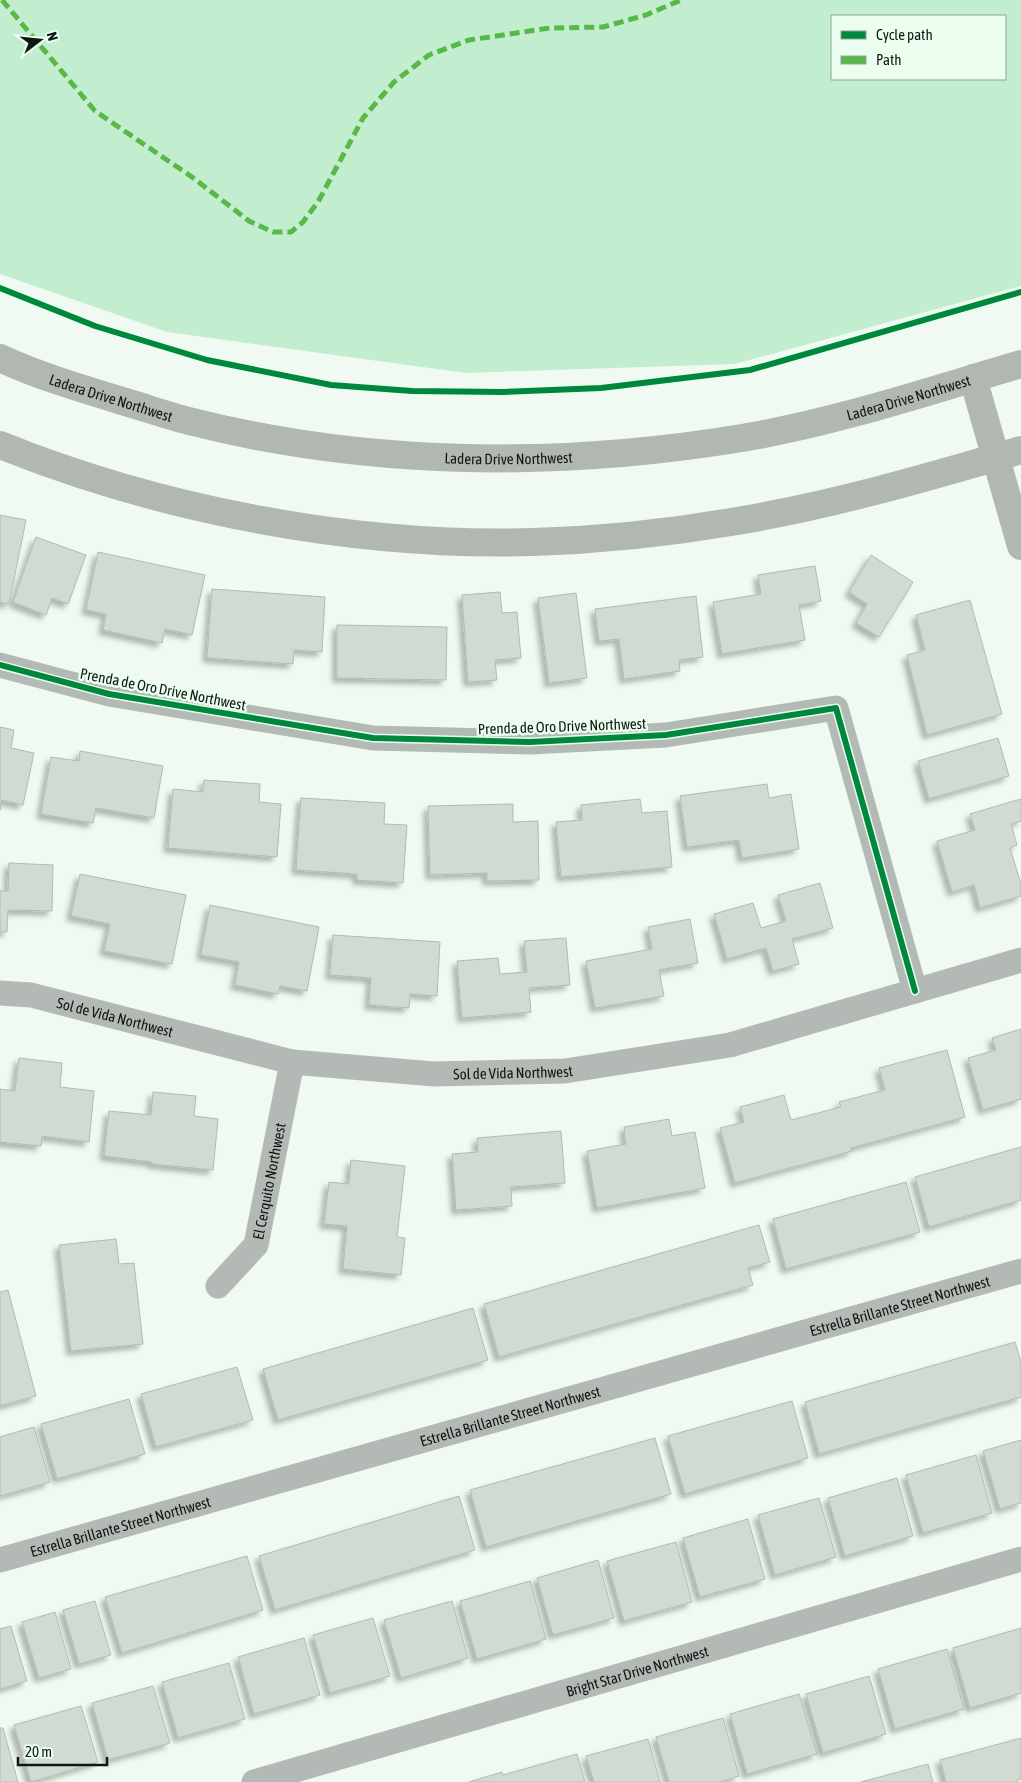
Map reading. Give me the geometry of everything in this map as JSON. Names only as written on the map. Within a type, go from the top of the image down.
[{"type":"street","name":"Ladera Drive Northwest","points":[[0,358],[97,394],[189,421],[263,437],[356,451],[444,458],[548,458],[621,453],[743,438],[839,417],[1021,364]]},
{"type":"street","points":[[974,378],[1009,454],[1021,546]]},
{"type":"street","points":[[0,445],[86,476],[180,503],[264,521],[353,533],[431,540],[533,542],[635,535],[731,522],[827,503],[1009,454]]},
{"type":"street","name":"Prenda de Oro Drive Northwest","points":[[0,665],[109,694],[373,738],[530,742],[666,735],[836,708],[915,991]]},
{"type":"street","name":"Sol de Vida Northwest","points":[[0,993],[31,995],[292,1062],[434,1074],[565,1071],[730,1045],[1021,960]]},
{"type":"street","name":"El Cerquito Northwest","points":[[218,1286],[256,1245],[292,1062]]},
{"type":"street","name":"Estrella Brillante Street Northwest","points":[[0,1560],[1021,1271]]},
{"type":"street","name":"Bright Star Drive Northwest","points":[[254,1782],[1021,1559]]},
{"type":"green space","points":[[0,0],[1021,0],[1021,286],[735,364],[466,373],[167,332],[0,274]]},
{"type":"building","points":[[0,515],[26,520],[9,604],[0,602]]},
{"type":"building","points":[[36,537],[86,555],[68,604],[52,598],[46,615],[13,602]]},
{"type":"building","points":[[98,552],[205,575],[192,635],[165,629],[162,643],[103,630],[106,614],[86,610]]},
{"type":"building","points":[[871,555],[913,582],[879,637],[856,623],[867,604],[849,592]]},
{"type":"building","points":[[815,566],[821,601],[799,605],[805,640],[722,654],[713,602],[761,594],[758,575]]},
{"type":"building","points":[[212,589],[325,597],[322,652],[294,650],[293,664],[207,658]]},
{"type":"building","points":[[500,592],[502,613],[517,612],[521,658],[495,660],[497,680],[468,682],[462,595]]},
{"type":"building","points":[[576,593],[587,678],[549,683],[538,598]]},
{"type":"building","points":[[696,596],[703,657],[679,660],[680,671],[624,679],[619,639],[599,641],[595,609]]},
{"type":"building","points":[[970,600],[1002,714],[927,735],[907,655],[925,650],[916,615]]},
{"type":"building","points":[[337,625],[447,627],[446,680],[337,678]]},
{"type":"building","points":[[0,727],[14,730],[11,748],[34,753],[23,805],[2,800],[0,810]]},
{"type":"building","points":[[998,738],[1009,776],[929,799],[918,761]]},
{"type":"building","points":[[80,751],[163,766],[154,818],[96,808],[93,823],[41,814],[51,757],[79,761]]},
{"type":"building","points":[[204,780],[260,784],[259,802],[281,804],[277,857],[168,848],[173,789],[203,792]]},
{"type":"building","points":[[767,784],[769,798],[791,794],[799,849],[742,858],[739,840],[687,847],[680,796]]},
{"type":"building","points":[[301,798],[385,803],[384,824],[407,825],[403,883],[357,880],[357,874],[296,870]]},
{"type":"building","points":[[640,799],[642,813],[667,811],[672,867],[561,877],[556,822],[582,820],[581,805]]},
{"type":"building","points":[[1021,799],[1021,821],[1011,824],[1017,845],[1010,848],[1021,884],[1021,896],[980,908],[974,885],[952,892],[937,841],[975,830],[970,814]]},
{"type":"building","points":[[513,804],[513,822],[538,821],[539,880],[487,881],[487,873],[430,875],[428,806]]},
{"type":"building","points":[[9,863],[53,865],[52,911],[8,910],[7,932],[0,932],[0,891],[8,891]]},
{"type":"building","points":[[80,874],[186,895],[172,964],[104,951],[110,924],[71,916]]},
{"type":"building","points":[[820,883],[833,928],[792,939],[799,964],[773,971],[766,948],[727,959],[714,914],[753,903],[761,928],[786,921],[778,895]]},
{"type":"building","points":[[210,905],[319,927],[307,991],[280,986],[278,994],[235,985],[239,962],[201,955]]},
{"type":"building","points":[[690,919],[698,963],[659,970],[664,996],[595,1008],[586,961],[652,949],[648,927]]},
{"type":"building","points":[[333,935],[440,942],[437,996],[410,994],[409,1008],[369,1005],[371,978],[330,975]]},
{"type":"building","points":[[566,938],[570,985],[529,988],[531,1012],[462,1018],[457,961],[498,958],[500,974],[527,972],[524,941]]},
{"type":"building","points":[[1021,1029],[1021,1099],[983,1110],[968,1058],[996,1050],[992,1038]]},
{"type":"building","points":[[947,1050],[965,1117],[851,1148],[852,1151],[735,1183],[720,1128],[744,1122],[740,1107],[784,1095],[791,1120],[841,1107],[839,1102],[885,1090],[879,1068]]},
{"type":"building","points":[[19,1058],[62,1063],[60,1087],[94,1091],[89,1142],[42,1136],[41,1146],[0,1142],[0,1089],[15,1091]]},
{"type":"building","points":[[153,1092],[196,1096],[194,1116],[218,1119],[213,1170],[152,1164],[152,1162],[104,1156],[109,1111],[151,1115]]},
{"type":"building","points":[[669,1119],[672,1136],[695,1132],[705,1188],[597,1208],[587,1151],[626,1144],[624,1127]]},
{"type":"building","points":[[561,1131],[565,1183],[511,1187],[512,1206],[456,1210],[452,1154],[478,1152],[477,1138]]},
{"type":"building","points":[[1021,1147],[1021,1200],[929,1227],[915,1177]]},
{"type":"building","points":[[351,1160],[405,1166],[397,1237],[405,1238],[401,1275],[343,1269],[347,1226],[324,1224],[329,1182],[349,1184]]},
{"type":"building","points":[[906,1182],[920,1232],[786,1269],[773,1219]]},
{"type":"building","points":[[759,1225],[770,1262],[748,1268],[753,1285],[499,1357],[484,1304]]},
{"type":"building","points":[[116,1239],[119,1264],[134,1263],[143,1344],[71,1351],[59,1245]]},
{"type":"building","points":[[8,1290],[36,1396],[0,1406],[0,1292]]},
{"type":"building","points":[[473,1308],[488,1360],[278,1420],[263,1369]]},
{"type":"building","points":[[1015,1342],[1021,1362],[1021,1397],[819,1454],[805,1402]]},
{"type":"building","points":[[237,1367],[253,1420],[156,1447],[141,1394]]},
{"type":"building","points":[[129,1399],[145,1454],[57,1479],[41,1424]]},
{"type":"building","points":[[792,1401],[808,1458],[685,1494],[668,1436]]},
{"type":"building","points":[[34,1427],[50,1482],[0,1496],[0,1437]]},
{"type":"building","points":[[655,1438],[671,1494],[486,1547],[470,1490]]},
{"type":"building","points":[[1021,1440],[1021,1503],[1000,1509],[983,1451]]},
{"type":"building","points":[[976,1455],[992,1513],[923,1533],[906,1475]]},
{"type":"building","points":[[897,1478],[913,1536],[845,1556],[828,1498]]},
{"type":"building","points":[[459,1496],[475,1550],[275,1610],[259,1556]]},
{"type":"building","points":[[819,1498],[836,1557],[775,1575],[758,1515]]},
{"type":"building","points":[[748,1519],[765,1579],[700,1597],[683,1538]]},
{"type":"building","points":[[676,1542],[692,1602],[624,1621],[607,1561]]},
{"type":"building","points":[[247,1556],[263,1610],[122,1653],[105,1597]]},
{"type":"building","points":[[598,1560],[614,1618],[553,1635],[537,1578]]},
{"type":"building","points":[[530,1581],[546,1639],[477,1659],[460,1601]]},
{"type":"building","points":[[95,1601],[111,1655],[79,1664],[63,1610]]},
{"type":"building","points":[[452,1601],[468,1658],[401,1678],[384,1620]]},
{"type":"building","points":[[55,1612],[71,1669],[39,1678],[22,1622]]},
{"type":"building","points":[[373,1618],[390,1676],[330,1693],[313,1635]]},
{"type":"building","points":[[11,1626],[27,1681],[0,1689],[0,1629]]},
{"type":"building","points":[[1021,1628],[1021,1693],[970,1708],[953,1648]]},
{"type":"building","points":[[304,1638],[320,1695],[254,1714],[238,1657]]},
{"type":"building","points":[[947,1649],[964,1709],[895,1729],[878,1669]]},
{"type":"building","points":[[229,1663],[245,1719],[178,1738],[162,1682]]},
{"type":"building","points":[[869,1676],[886,1734],[823,1753],[806,1694]]},
{"type":"building","points":[[153,1686],[170,1743],[108,1760],[92,1703]]},
{"type":"building","points":[[799,1694],[817,1754],[747,1774],[730,1714]]},
{"type":"building","points":[[81,1706],[98,1762],[31,1782],[14,1725]]},
{"type":"building","points":[[723,1718],[739,1776],[720,1782],[669,1782],[656,1737]]},
{"type":"building","points":[[0,1728],[3,1728],[18,1782],[0,1782]]},
{"type":"building","points":[[1021,1738],[1021,1779],[1017,1780],[1017,1782],[946,1782],[940,1760]]},
{"type":"building","points":[[648,1739],[660,1782],[594,1782],[586,1756]]},
{"type":"building","points":[[577,1754],[585,1782],[469,1782],[502,1772],[503,1775]]},
{"type":"building","points":[[928,1764],[933,1782],[861,1782]]},
{"type":"marked path","points":[[2,0],[95,111],[192,177],[249,221],[273,232],[291,232],[303,222],[318,202],[363,118],[394,82],[429,55],[469,40],[550,28],[603,27],[646,15],[681,0]]},
{"type":"cycle path","points":[[0,288],[95,326],[207,360],[331,385],[412,391],[503,392],[601,388],[750,370],[1021,292]]},
{"type":"cycle path","points":[[0,665],[109,694],[373,738],[530,742],[666,735],[836,708],[915,991]]}]
